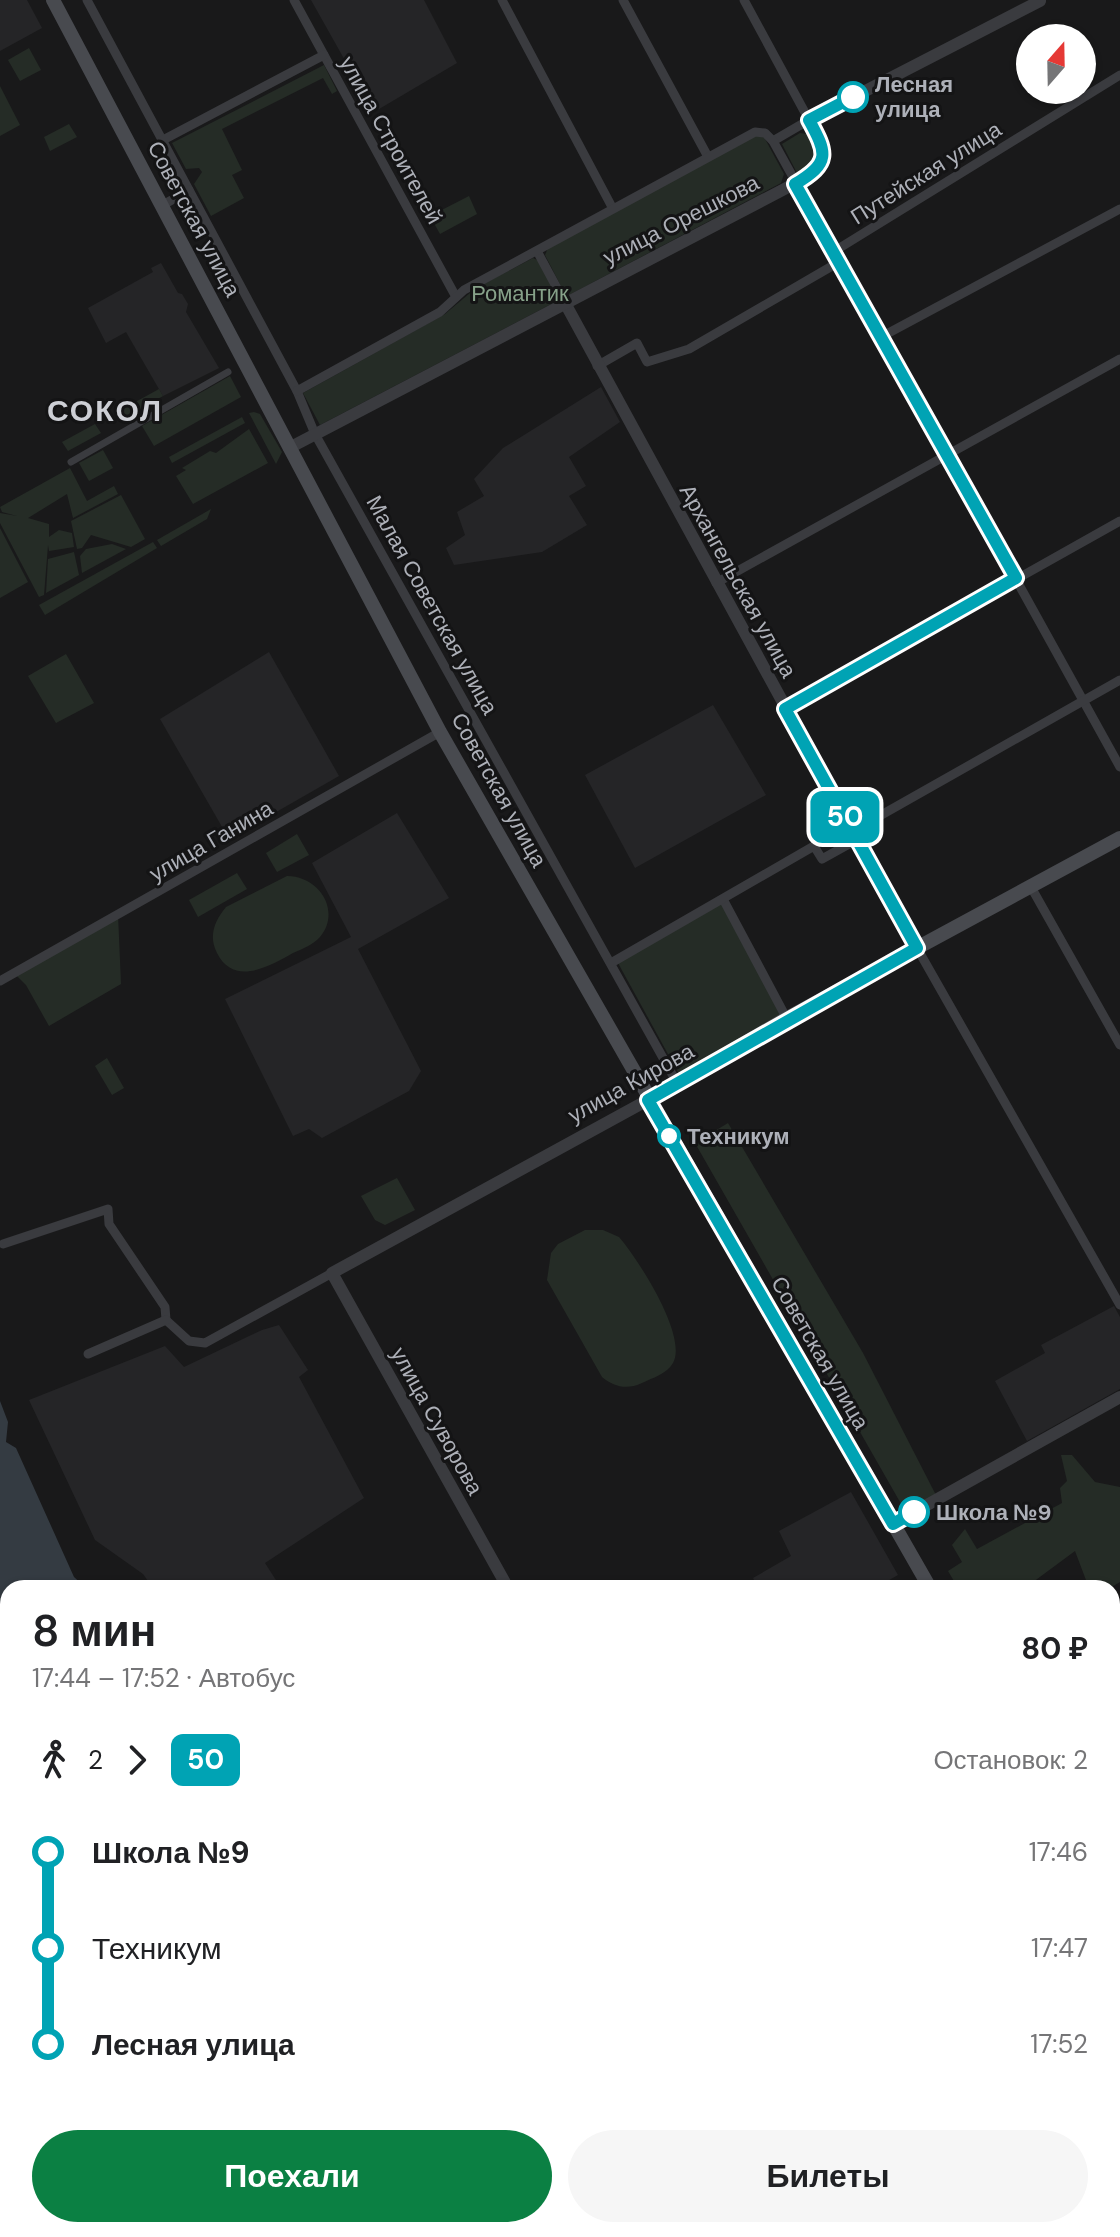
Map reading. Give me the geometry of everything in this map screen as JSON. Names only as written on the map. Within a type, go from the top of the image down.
[{"type":"main road","name":"Советская улица","points":[[53,0],[440,732],[925,1580]]},
{"type":"main road","name":"улица Кирова","points":[[648,1100],[787,1019],[1120,838]]},
{"type":"street","name":"Малая Советская улица","points":[[87,0],[297,391],[315,434],[677,1083]]},
{"type":"street","name":"улица Строителей","points":[[294,0],[456,297]]},
{"type":"street","points":[[502,0],[612,207]]},
{"type":"street","points":[[623,0],[707,155]]},
{"type":"street","points":[[744,0],[809,120]]},
{"type":"street","points":[[1042,0],[773,141],[1120,767]]},
{"type":"street","points":[[163,140],[324,55]]},
{"type":"street","name":"Путейская улица","points":[[833,252],[1120,75]]},
{"type":"street","name":"улица Орешкова","points":[[289,448],[813,174],[823,159],[822,144],[809,120]]},
{"type":"street","name":"улица Орешкова","points":[[297,391],[440,312],[456,297],[707,155],[755,132],[765,133],[773,141]]},
{"type":"street","points":[[163,205],[189,190]]},
{"type":"street","points":[[881,337],[1120,209]]},
{"type":"street","name":"Архангельская улица","points":[[537,251],[917,948],[1120,1305]]},
{"type":"street","points":[[597,366],[637,343],[647,362],[689,349],[839,262]]},
{"type":"street","points":[[716,583],[1120,359]]},
{"type":"street","points":[[71,462],[228,372]]},
{"type":"street","points":[[785,709],[1120,521]]},
{"type":"street","points":[[611,963],[814,846],[822,859],[856,835],[1120,680]]},
{"type":"street","name":"улица Ганина","points":[[0,981],[440,732]]},
{"type":"street","points":[[1031,887],[1120,1045]]},
{"type":"street","points":[[723,899],[787,1019]]},
{"type":"street","points":[[0,967],[14,973]]},
{"type":"street","name":"улица Кирова","points":[[166,1320],[189,1341],[205,1343],[648,1100]]},
{"type":"street","points":[[3,1244],[108,1209],[109,1224],[165,1307],[166,1320],[88,1354]]},
{"type":"street","name":"улица Суворова","points":[[332,1273],[504,1580]]},
{"type":"street","points":[[893,1524],[1120,1397]]},
{"type":"shaded area","points":[[0,0],[27,0],[42,28],[0,51]]},
{"type":"shaded area","points":[[311,0],[424,0],[457,63],[374,112]]},
{"type":"shaded area","points":[[161,263],[188,304],[186,312],[219,368],[163,396],[126,332],[106,343],[88,308],[153,272],[151,268]]},
{"type":"shaded area","points":[[601,387],[620,422],[569,457],[586,486],[569,496],[587,525],[542,552],[454,565],[446,548],[465,535],[457,512],[484,496],[474,479],[503,448]]},
{"type":"shaded area","points":[[269,652],[339,776],[229,839],[160,719]]},
{"type":"shaded area","points":[[713,705],[766,795],[635,868],[585,775]]},
{"type":"shaded area","points":[[397,813],[449,898],[358,949],[421,1071],[409,1091],[322,1138],[309,1129],[293,1136],[225,999],[351,937],[312,863]]},
{"type":"shaded area","points":[[1114,1306],[1120,1317],[1120,1389],[1027,1441],[995,1381],[1045,1353],[1041,1345]]},
{"type":"shaded area","points":[[279,1325],[308,1370],[299,1377],[364,1498],[265,1563],[276,1580],[147,1580],[95,1540],[29,1400],[165,1346],[184,1367]]},
{"type":"shaded area","points":[[0,1401],[8,1422],[6,1442],[16,1448],[77,1580],[0,1580]]},
{"type":"shaded area","name":"Школа №9","points":[[851,1492],[898,1575],[889,1580],[754,1580],[791,1556],[779,1531]]},
{"type":"green space","points":[[29,48],[41,70],[20,81],[8,60]]},
{"type":"green space","points":[[324,65],[337,91],[332,94],[323,78],[222,129],[242,170],[232,175],[244,198],[211,216],[194,184],[202,172],[199,168],[186,169],[172,143]]},
{"type":"green space","points":[[0,86],[20,125],[0,136]]},
{"type":"green space","points":[[69,124],[77,137],[50,151],[44,137]]},
{"type":"green space","points":[[800,133],[807,134],[820,157],[818,165],[797,173],[782,144]]},
{"type":"green space","name":"Романтик","points":[[757,134],[764,137],[784,174],[781,183],[569,295],[564,292],[545,255],[548,248]]},
{"type":"green space","points":[[469,196],[477,214],[440,234],[430,216]]},
{"type":"green space","name":"Романтик","points":[[533,258],[539,261],[559,300],[320,425],[303,393],[445,314],[476,288]]},
{"type":"green space","points":[[230,376],[241,397],[154,446],[142,426]]},
{"type":"green space","points":[[159,389],[163,396],[123,419],[119,411]]},
{"type":"green space","points":[[249,413],[260,414],[282,452],[276,464]]},
{"type":"green space","points":[[242,417],[245,423],[172,463],[169,457]]},
{"type":"green space","points":[[95,424],[101,433],[68,451],[62,442]]},
{"type":"green space","points":[[249,429],[268,463],[193,504],[176,476],[186,470],[182,468],[210,451],[216,453]]},
{"type":"green space","points":[[103,450],[113,468],[89,481],[79,463]]},
{"type":"green space","points":[[70,468],[87,501],[114,486],[118,494],[73,518],[67,494],[28,518],[49,524],[49,537],[59,530],[72,533],[74,547],[49,551],[48,545],[44,595],[39,597],[0,523],[0,513],[17,516],[2,512],[0,507]]},
{"type":"green space","points":[[121,495],[145,539],[131,547],[91,535],[82,548],[77,549],[71,521]]},
{"type":"green space","points":[[211,509],[207,519],[161,546],[157,540]]},
{"type":"green space","points":[[0,528],[28,582],[0,598]]},
{"type":"green space","points":[[153,542],[157,548],[45,615],[39,605]]},
{"type":"green space","points":[[112,544],[126,549],[82,573],[80,556],[86,549]]},
{"type":"green space","points":[[74,552],[79,575],[46,593],[48,559]]},
{"type":"green space","points":[[66,654],[94,703],[56,723],[28,676]]},
{"type":"green space","points":[[297,834],[309,855],[277,872],[266,853]]},
{"type":"green space","points":[[237,873],[247,889],[198,917],[189,900]]},
{"type":"green space","points":[[287,876],[317,888],[327,906],[326,927],[314,942],[263,968],[253,971],[233,969],[224,963],[214,947],[214,928],[219,917],[226,907]]},
{"type":"green space","points":[[723,903],[781,1016],[680,1076],[618,963]]},
{"type":"green space","points":[[118,914],[121,984],[49,1026],[26,985],[14,973]]},
{"type":"green space","points":[[107,1058],[124,1088],[112,1095],[95,1066]]},
{"type":"green space","points":[[728,1123],[863,1353],[938,1499],[908,1516],[695,1143]]},
{"type":"green space","points":[[397,1178],[415,1210],[385,1225],[375,1220],[361,1196]]},
{"type":"green space","points":[[585,1230],[603,1230],[619,1237],[659,1298],[674,1335],[676,1351],[670,1367],[636,1385],[621,1386],[602,1377],[547,1280],[551,1253],[558,1244]]},
{"type":"green space","points":[[1061,1455],[1072,1455],[1095,1482],[1120,1487],[1120,1580],[1086,1580],[1075,1551],[1036,1580],[953,1580],[948,1571],[962,1562],[952,1545],[965,1529],[977,1549],[1062,1503],[1060,1488],[1067,1481]]},
{"type":"bus line","name":"50","points":[[853,97],[809,120],[822,144],[823,159],[813,174],[795,184],[1016,578],[785,709],[917,948],[782,1021],[648,1100],[893,1524],[914,1512]]},
{"type":"place","name":"Лесная улица","points":[[853,97]]},
{"type":"place","name":"Техникум","points":[[669,1136]]},
{"type":"place","name":"Школа №9","points":[[914,1512]]},
{"type":"district","name":"СОКОЛ","points":[[105,410]]}]
